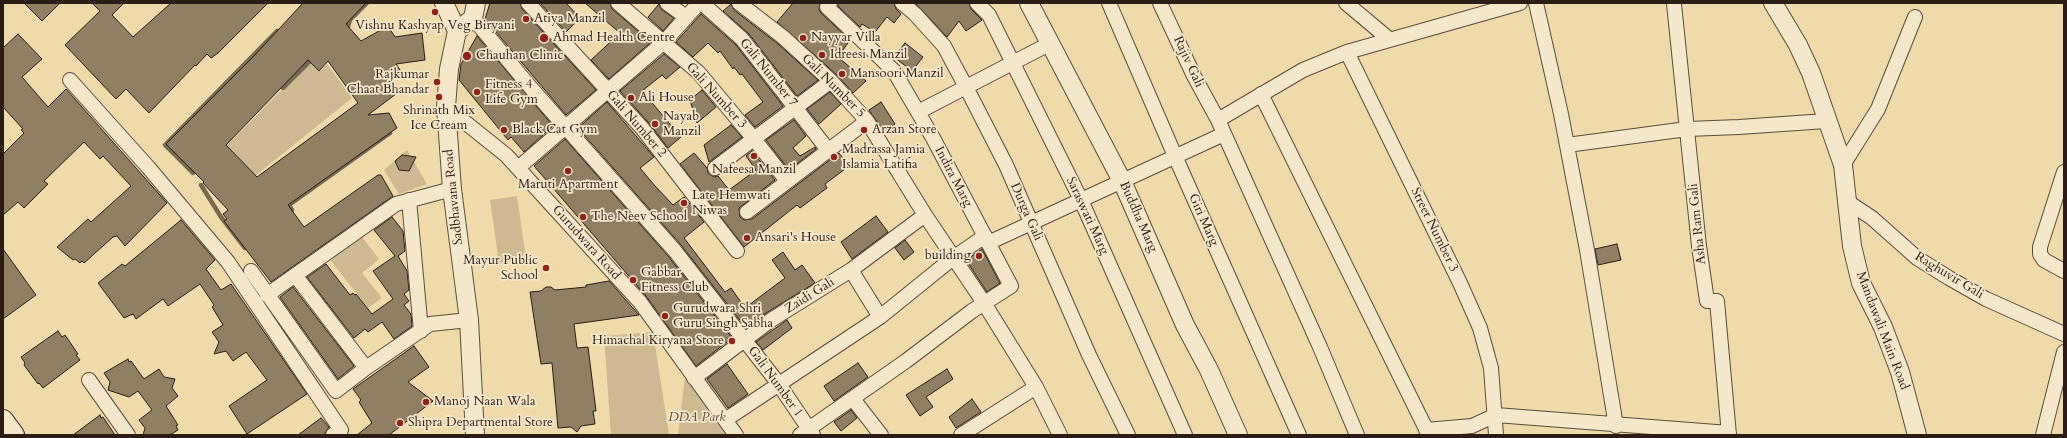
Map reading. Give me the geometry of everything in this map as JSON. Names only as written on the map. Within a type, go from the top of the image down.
[{"type":"main road","points":[[3,420],[14,435]]},
{"type":"street","points":[[444,3],[457,31],[474,10]]},
{"type":"street","name":"Gali Number 2","points":[[528,3],[606,91],[642,128],[737,252]]},
{"type":"street","name":"Gali Number 3","points":[[618,3],[699,73],[787,181]]},
{"type":"street","points":[[667,3],[686,17]]},
{"type":"street","points":[[518,168],[664,42],[700,3]]},
{"type":"street","name":"Gali Number 7","points":[[700,3],[742,39],[828,150]]},
{"type":"street","name":"Gali Number 5","points":[[739,3],[783,37],[831,81],[867,121],[925,215],[984,303],[1036,387],[1060,435]]},
{"type":"street","name":"Indira Marg","points":[[830,3],[827,7],[894,71],[918,112],[1012,286],[984,303]]},
{"type":"street","name":"Durga Gali","points":[[902,3],[915,14],[944,46],[966,87],[1006,165],[1089,355],[1128,435]]},
{"type":"street","name":"Saraswati Marg","points":[[977,3],[989,15],[1081,200],[1185,435]]},
{"type":"street","name":"Buddha Marg","points":[[1029,3],[1122,181],[1185,325],[1209,370],[1238,435]]},
{"type":"street","name":"Giri Marg","points":[[1110,3],[1175,156],[1299,435]]},
{"type":"street","name":"Rajiv Gali","points":[[1160,3],[1194,76],[1218,120],[1320,347],[1357,435]]},
{"type":"street","points":[[1346,3],[1389,39]]},
{"type":"street","points":[[1218,120],[1303,70],[1347,52],[1520,3]]},
{"type":"street","points":[[1536,3],[1567,145],[1597,307],[1616,426]]},
{"type":"street","name":"Mandawali Main Road","points":[[1773,3],[1798,45],[1811,72],[1826,121],[1843,165],[1845,200],[1852,246],[1861,282],[1883,328],[1900,372],[1917,435]]},
{"type":"street","name":"Asha Ram Gali","points":[[1674,4],[1699,246],[1708,301],[1717,301],[1729,434]]},
{"type":"street","name":"Gali Number 1","points":[[474,10],[567,127],[675,251],[778,383],[807,433]]},
{"type":"street","points":[[1843,165],[1878,109],[1916,17]]},
{"type":"street","name":"Sadbhavana Road","points":[[457,31],[449,70],[446,107],[452,189],[469,320],[475,435]]},
{"type":"street","points":[[918,112],[1050,44]]},
{"type":"street","name":"Street Number 3","points":[[1347,52],[1460,282],[1480,328],[1491,368],[1496,415],[1496,435]]},
{"type":"street","points":[[70,80],[148,167],[228,262],[341,430],[333,435]]},
{"type":"street","points":[[715,168],[831,81]]},
{"type":"street","points":[[1261,94],[1428,433],[1472,426],[1496,415],[1616,426],[1729,434]]},
{"type":"street","name":"Gurudwara Road","points":[[446,107],[506,155],[640,302],[736,435]]},
{"type":"street","points":[[747,212],[867,121]]},
{"type":"street","points":[[1567,145],[1686,129],[1826,121]]},
{"type":"street","points":[[725,420],[880,316],[953,258],[986,240],[1031,223],[1224,134]]},
{"type":"street","points":[[2064,172],[2040,247],[2040,254],[2044,260],[2064,271]]},
{"type":"street","points":[[267,295],[396,204],[452,189]]},
{"type":"street","points":[[409,200],[421,330]]},
{"type":"street","name":"Raghuvir Gali","points":[[1845,200],[1872,218],[1917,258],[1949,278],[1986,299],[2064,334]]},
{"type":"street","name":"Zaidi Gali","points":[[694,378],[771,320],[851,270],[925,215]]},
{"type":"street","points":[[851,270],[880,316]]},
{"type":"street","points":[[251,271],[336,391],[366,368],[430,324],[469,320]]},
{"type":"street","points":[[296,275],[366,368]]},
{"type":"street","points":[[807,433],[984,303]]},
{"type":"street","points":[[2043,435],[2064,352]]},
{"type":"street","points":[[89,380],[128,435]]},
{"type":"street","points":[[962,435],[1036,387]]},
{"type":"street","points":[[854,398],[882,435]]},
{"type":"green space","points":[[310,62],[320,71],[327,64],[352,98],[250,180],[222,150]]},
{"type":"green space","points":[[407,150],[427,184],[399,194],[384,170]]},
{"type":"green space","points":[[517,196],[526,259],[499,263],[490,200]]},
{"type":"green space","points":[[359,233],[379,259],[362,273],[382,298],[368,308],[328,257]]},
{"type":"green space","points":[[653,332],[669,435],[611,435],[604,336]]},
{"type":"green space","name":"DDA Park","points":[[686,369],[728,435],[678,435]]},
{"type":"building","points":[[24,3],[60,3],[42,21]]},
{"type":"building","points":[[92,3],[124,3],[112,15],[133,37],[171,3],[268,3],[218,53],[211,58],[207,54],[196,66],[195,65],[149,113],[126,89],[116,99],[65,45],[100,11]]},
{"type":"building","points":[[303,3],[366,3],[346,24],[361,41],[388,26],[395,37],[422,33],[425,60],[396,64],[402,73],[391,81],[400,91],[368,115],[389,113],[397,128],[288,205],[304,227],[378,175],[381,175],[393,196],[271,282],[224,221],[227,219],[223,214],[228,210],[203,183],[204,182],[166,144],[254,56]],"holes":[[[308,60],[319,71],[328,61],[358,103],[257,177],[226,145]]]},
{"type":"building","points":[[490,3],[520,3],[522,9],[596,90],[566,115],[485,19]]},
{"type":"building","points":[[540,3],[566,3],[580,18],[566,32]]},
{"type":"building","points":[[585,3],[610,3],[612,9],[651,42],[609,79],[591,60],[620,33]]},
{"type":"building","points":[[793,3],[820,3],[819,9],[821,13],[850,40],[838,57],[866,81],[853,93],[837,75],[777,22]]},
{"type":"building","points":[[838,3],[894,3],[896,9],[901,14],[894,23],[887,17],[875,32],[862,24],[860,27],[838,6]]},
{"type":"building","points":[[915,3],[969,3],[971,9],[982,20],[966,31],[959,21],[947,37]]},
{"type":"building","points":[[659,4],[662,10],[674,18],[663,31],[648,17]]},
{"type":"building","points":[[731,4],[734,10],[778,44],[818,80],[797,96],[749,34],[723,11]]},
{"type":"building","points":[[701,14],[736,45],[783,106],[755,127],[745,115],[763,102],[742,74],[740,75],[734,67],[733,69],[720,51],[718,53],[708,43],[693,57],[676,42]]},
{"type":"building","points":[[18,34],[42,59],[22,77],[48,107],[66,89],[167,203],[125,246],[117,236],[113,237],[84,263],[82,261],[80,263],[75,259],[73,260],[57,247],[88,219],[91,222],[131,186],[103,156],[100,159],[84,142],[44,181],[48,184],[24,208],[18,202],[3,215],[3,154],[24,133],[21,130],[23,129],[3,107],[3,48]]},
{"type":"building","points":[[477,36],[553,126],[524,152],[511,137],[508,140],[459,80],[461,64]]},
{"type":"building","points":[[905,43],[923,57],[912,71],[894,57]]},
{"type":"building","points":[[664,54],[680,67],[666,79],[662,75],[642,91],[681,137],[668,148],[648,122],[620,91]]},
{"type":"building","points":[[702,90],[716,107],[697,123],[690,100]]},
{"type":"building","points":[[830,92],[841,104],[819,124],[807,109]]},
{"type":"building","points":[[607,102],[654,157],[640,168],[673,205],[684,197],[704,222],[684,238],[725,292],[731,288],[745,308],[785,278],[772,260],[783,252],[795,270],[802,265],[815,283],[766,313],[746,328],[681,245],[578,128]]},
{"type":"building","points":[[881,102],[895,124],[884,132],[869,110]]},
{"type":"building","points":[[794,120],[806,136],[793,148],[800,156],[815,147],[816,149],[789,170],[766,140]]},
{"type":"building","points":[[731,125],[742,137],[709,162],[704,145]]},
{"type":"building","points":[[565,139],[668,256],[732,338],[696,366],[646,296],[534,166]]},
{"type":"building","points":[[752,151],[775,180],[739,208],[740,217],[744,220],[752,219],[839,153],[849,166],[825,184],[827,188],[800,208],[797,205],[744,247],[680,164],[694,153],[707,168],[708,173],[714,177],[718,176],[729,190],[756,170],[746,156]]},
{"type":"building","points":[[402,155],[416,157],[409,171],[399,170],[395,161]]},
{"type":"building","points":[[876,216],[888,232],[852,259],[841,242]]},
{"type":"building","points":[[392,217],[403,231],[405,251],[398,256],[407,271],[409,290],[404,294],[409,301],[404,305],[411,314],[412,326],[394,339],[382,322],[368,332],[365,329],[354,338],[307,277],[326,264],[350,295],[353,293],[355,295],[356,294],[372,314],[393,299],[373,271],[395,256],[374,230]]},
{"type":"building","points":[[181,220],[215,260],[206,269],[221,290],[231,284],[307,394],[247,434],[229,406],[267,380],[246,352],[233,361],[226,351],[214,354],[219,342],[212,332],[223,325],[212,307],[214,305],[200,284],[168,306],[163,299],[136,319],[133,314],[124,318],[98,283],[122,264],[125,266]]},
{"type":"building","points":[[905,240],[914,252],[904,260],[895,248]]},
{"type":"building","points":[[1617,244],[1621,260],[1598,265],[1595,249]]},
{"type":"building","points":[[3,249],[36,295],[3,319]]},
{"type":"building","points":[[982,249],[1000,283],[987,292],[966,260]]},
{"type":"building","points":[[609,281],[639,315],[574,324],[577,348],[588,347],[596,411],[593,411],[595,424],[581,426],[577,432],[571,427],[558,428],[552,363],[541,364],[530,292],[541,291],[546,287],[551,287],[555,290],[586,287],[586,285]]},
{"type":"building","points":[[293,287],[354,366],[338,379],[280,297]]},
{"type":"building","points":[[787,320],[792,328],[763,350],[756,342]]},
{"type":"building","points":[[58,331],[62,337],[65,335],[78,354],[76,355],[80,360],[43,388],[39,383],[38,384],[24,365],[25,363],[21,357]]},
{"type":"building","points":[[414,346],[429,367],[408,382],[433,401],[389,435],[357,435],[372,423],[359,402],[361,400],[353,389]]},
{"type":"building","points":[[128,359],[144,379],[159,369],[164,377],[175,379],[172,388],[178,396],[166,406],[178,425],[176,426],[178,430],[170,435],[143,435],[145,428],[139,420],[152,410],[138,391],[129,397],[108,390],[110,382],[104,373]]},
{"type":"building","points":[[858,363],[868,377],[834,401],[824,386]]},
{"type":"building","points":[[727,364],[748,394],[728,408],[707,379]]},
{"type":"building","points":[[947,369],[953,379],[926,397],[933,407],[920,416],[906,395]]},
{"type":"building","points":[[972,399],[981,412],[956,428],[949,417]]},
{"type":"building","points":[[851,410],[857,418],[841,431],[834,422]]},
{"type":"building","points":[[100,415],[115,435],[73,435]]},
{"type":"building","points":[[321,418],[329,427],[324,435],[298,435]]},
{"type":"waterway","points":[[344,31],[348,27],[350,20],[367,3]]},
{"type":"waterway","points":[[193,173],[165,145],[277,31]]},
{"type":"waterway","points":[[283,88],[313,58]]},
{"type":"waterway","points":[[287,213],[292,210],[289,205],[390,133]]},
{"type":"waterway","points":[[201,185],[221,217],[245,248],[249,246]]},
{"type":"place","name":"Vishnu Kashyap Veg Biryani","points":[[435,12]]},
{"type":"place","name":"Atiya Manzil","points":[[526,19]]},
{"type":"place","name":"Ahmad Health Centre","points":[[544,38]]},
{"type":"place","name":"Nayyar Villa","points":[[803,38]]},
{"type":"place","name":"Idreesi Manzil","points":[[822,55]]},
{"type":"place","name":"Chauhan Clinic","points":[[467,56]]},
{"type":"place","name":"Mansoori Manzil","points":[[842,74]]},
{"type":"place","name":"Rajkumar Chaat Bhandar","points":[[437,82]]},
{"type":"place","name":"Fitness 4 Life Gym","points":[[477,92]]},
{"type":"place","name":"Shrinath Mix Ice Cream","points":[[439,97]]},
{"type":"place","name":"Ali House","points":[[631,98]]},
{"type":"place","name":"Nayab Manzil","points":[[655,124]]},
{"type":"place","name":"Black Cat Gym","points":[[504,130]]},
{"type":"place","name":"Arzan Store","points":[[864,130]]},
{"type":"place","name":"Nafeesa Manzil","points":[[754,156]]},
{"type":"place","name":"Madrassa Jamia Islamia Latifia","points":[[834,157]]},
{"type":"place","name":"Maruti Apartment","points":[[568,171]]},
{"type":"place","name":"Late Hemwati Niwas","points":[[684,203]]},
{"type":"place","name":"The Neev School","points":[[583,217]]},
{"type":"place","name":"Ansari's House","points":[[747,238]]},
{"type":"place","name":"building","points":[[979,256]]},
{"type":"place","name":"Mayur Public School","points":[[546,268]]},
{"type":"place","name":"Gabbar Fitness Club","points":[[633,280]]},
{"type":"place","name":"Gurudwara Shri Guru Singh Sabha","points":[[665,316]]},
{"type":"place","name":"Himachal Kiryana Store","points":[[732,341]]},
{"type":"place","name":"Manoj Naan Wala","points":[[426,402]]},
{"type":"place","name":"Shipra Departmental Store","points":[[400,423]]}]
